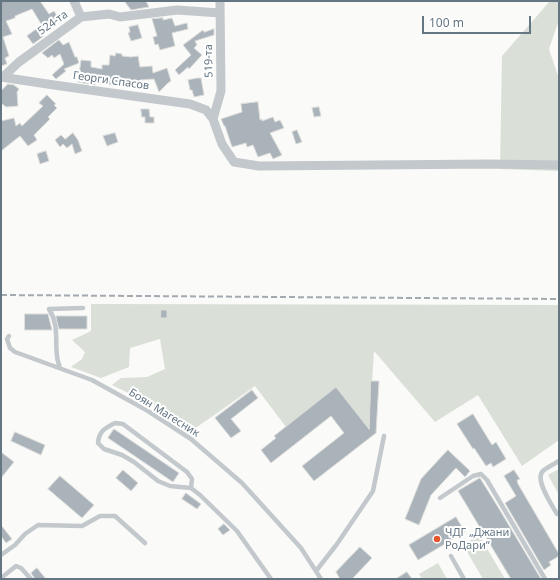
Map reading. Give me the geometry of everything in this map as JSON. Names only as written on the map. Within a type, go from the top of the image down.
[{"type":"street","points":[[74,1],[82,17]]},
{"type":"street","name":"519-та","points":[[213,119],[221,91],[220,1]]},
{"type":"street","name":"524-та","points":[[2,76],[82,17],[110,14],[120,17],[177,10],[220,13]]},
{"type":"street","name":"Георги Спасов","points":[[2,76],[54,85],[190,104],[206,110],[213,119]]},
{"type":"street","points":[[213,119],[222,144],[234,162],[259,166],[489,164],[559,165]]},
{"type":"lane","points":[[60,368],[57,356],[57,336],[54,317],[49,309],[83,308]]},
{"type":"lane","name":"Боян Магесник","points":[[9,336],[7,339],[10,348],[15,352],[99,384],[148,411],[191,439],[242,483],[301,548],[321,579]]},
{"type":"lane","points":[[191,488],[192,479],[187,472],[123,424],[115,422],[106,427],[99,436],[98,443],[104,449],[122,455],[134,462],[158,481],[170,486],[191,488],[200,495],[237,531],[271,579]]},
{"type":"lane","points":[[316,571],[337,544],[373,491],[384,436]]},
{"type":"lane","points":[[557,514],[541,484],[540,477],[542,472],[559,461]]},
{"type":"lane","points":[[440,498],[473,476],[481,474],[487,480],[545,579]]},
{"type":"lane","points":[[1,556],[38,524],[82,526],[100,516],[115,516],[145,543]]},
{"type":"lane","points":[[451,556],[464,579]]},
{"type":"lane","points":[[1,578],[16,566],[21,568],[31,579]]},
{"type":"shaded area","points":[[550,1],[559,1],[559,20],[549,49],[559,79],[559,171],[500,169],[502,56]]},
{"type":"shaded area","points":[[91,304],[559,305],[559,440],[522,466],[478,395],[435,422],[374,351],[369,429],[336,387],[286,427],[255,386],[191,431],[153,405],[112,385],[121,378],[147,377],[165,369],[160,339],[130,348],[129,367],[101,378],[71,367],[82,359],[85,352],[72,340],[91,331]]},
{"type":"shaded area","points":[[559,469],[559,495],[548,475]]},
{"type":"shaded area","points":[[479,535],[505,579],[483,579],[463,545]]},
{"type":"shaded area","points":[[438,563],[447,579],[422,579],[419,574]]},
{"type":"building","points":[[1,1],[40,1],[49,14],[54,11],[59,19],[54,23],[53,20],[43,27],[32,9],[6,21],[12,34],[3,37],[9,56],[5,58],[7,64],[1,66],[2,25]]},
{"type":"building","points":[[146,1],[149,7],[131,10],[125,2]]},
{"type":"building","points":[[163,18],[163,20],[172,18],[175,26],[187,23],[188,29],[172,33],[175,46],[160,50],[158,44],[155,45],[153,37],[157,36],[152,19]]},
{"type":"building","points":[[138,25],[142,38],[131,41],[128,33],[130,32],[129,27]]},
{"type":"building","points":[[38,28],[44,36],[33,44],[27,36]]},
{"type":"building","points":[[214,29],[214,35],[195,41],[197,45],[194,48],[202,55],[189,69],[188,67],[179,75],[175,70],[191,55],[183,45],[203,30],[204,32]]},
{"type":"building","points":[[59,40],[63,45],[69,42],[79,63],[64,69],[66,71],[56,79],[52,75],[64,64],[60,54],[54,58],[52,55],[48,58],[42,53]]},
{"type":"building","points":[[116,53],[122,54],[122,56],[138,56],[140,67],[152,66],[153,73],[167,68],[171,81],[159,92],[154,79],[140,80],[140,85],[113,82],[112,85],[95,83],[95,85],[78,82],[81,60],[91,61],[91,67],[102,69],[102,65],[109,65],[110,55],[115,56]]},
{"type":"building","points":[[201,78],[204,95],[194,97],[192,90],[190,90],[188,80]]},
{"type":"building","points":[[8,84],[14,85],[19,89],[17,92],[18,106],[6,107],[1,103],[1,91]]},
{"type":"building","points":[[47,95],[56,104],[54,105],[57,108],[48,117],[50,119],[34,135],[37,140],[28,146],[20,136],[1,151],[1,121],[14,118],[16,126],[20,123],[22,126],[43,106],[39,103]]},
{"type":"building","points":[[258,102],[260,120],[262,119],[262,121],[273,117],[275,122],[280,120],[284,128],[270,133],[282,155],[273,159],[270,153],[258,157],[253,145],[247,147],[246,143],[232,147],[221,119],[242,112],[241,104]]},
{"type":"building","points":[[319,107],[321,116],[314,117],[312,108]]},
{"type":"building","points":[[141,109],[149,109],[150,117],[154,117],[154,123],[145,123],[145,117],[142,117]]},
{"type":"building","points":[[297,130],[302,142],[296,144],[292,132]]},
{"type":"building","points":[[73,133],[78,140],[82,151],[75,154],[72,144],[67,148],[63,144],[60,147],[55,140],[61,135],[65,139]]},
{"type":"building","points":[[115,133],[118,142],[107,146],[103,136]]},
{"type":"building","points":[[46,151],[49,161],[40,164],[37,154]]},
{"type":"building","points":[[161,310],[167,310],[167,318],[161,318]]},
{"type":"building","points":[[25,314],[48,314],[52,330],[25,330]]},
{"type":"building","points":[[56,316],[87,316],[87,329],[59,329]]},
{"type":"building","points":[[371,381],[379,381],[376,433],[314,481],[302,466],[344,433],[331,416],[271,463],[261,450],[276,438],[274,436],[336,387],[369,429]]},
{"type":"building","points":[[252,390],[258,398],[231,419],[241,431],[231,438],[215,418]]},
{"type":"building","points":[[473,414],[492,445],[496,442],[506,459],[493,467],[491,463],[486,466],[457,424]]},
{"type":"building","points":[[114,429],[179,473],[173,482],[108,438]]},
{"type":"building","points":[[15,432],[45,445],[41,455],[11,441]]},
{"type":"building","points":[[448,450],[470,471],[465,477],[456,468],[431,495],[419,525],[405,519],[421,479]]},
{"type":"building","points":[[1,452],[14,462],[1,478]]},
{"type":"building","points":[[123,470],[138,483],[131,491],[116,478]]},
{"type":"building","points":[[514,470],[520,479],[517,480],[518,484],[559,554],[559,556],[549,562],[551,565],[544,570],[505,503],[516,496],[504,476]]},
{"type":"building","points":[[60,476],[94,505],[82,518],[48,489]]},
{"type":"building","points":[[480,478],[541,579],[511,579],[458,491]]},
{"type":"building","points":[[186,493],[201,504],[197,509],[182,499]]},
{"type":"building","points":[[456,517],[465,532],[418,560],[409,545]]},
{"type":"building","points":[[224,524],[230,530],[223,535],[218,529]]},
{"type":"building","points":[[1,525],[12,539],[6,543],[1,536]]},
{"type":"building","points":[[360,547],[372,558],[352,579],[340,579],[336,572]]},
{"type":"building","points":[[37,568],[46,579],[35,579],[31,573]]},
{"type":"building","points":[[407,572],[412,579],[396,579]]},
{"type":"railway","points":[[1,295],[559,299]]},
{"type":"place","name":"ЧДГ „Джани РоДари“","points":[[437,539]]}]
